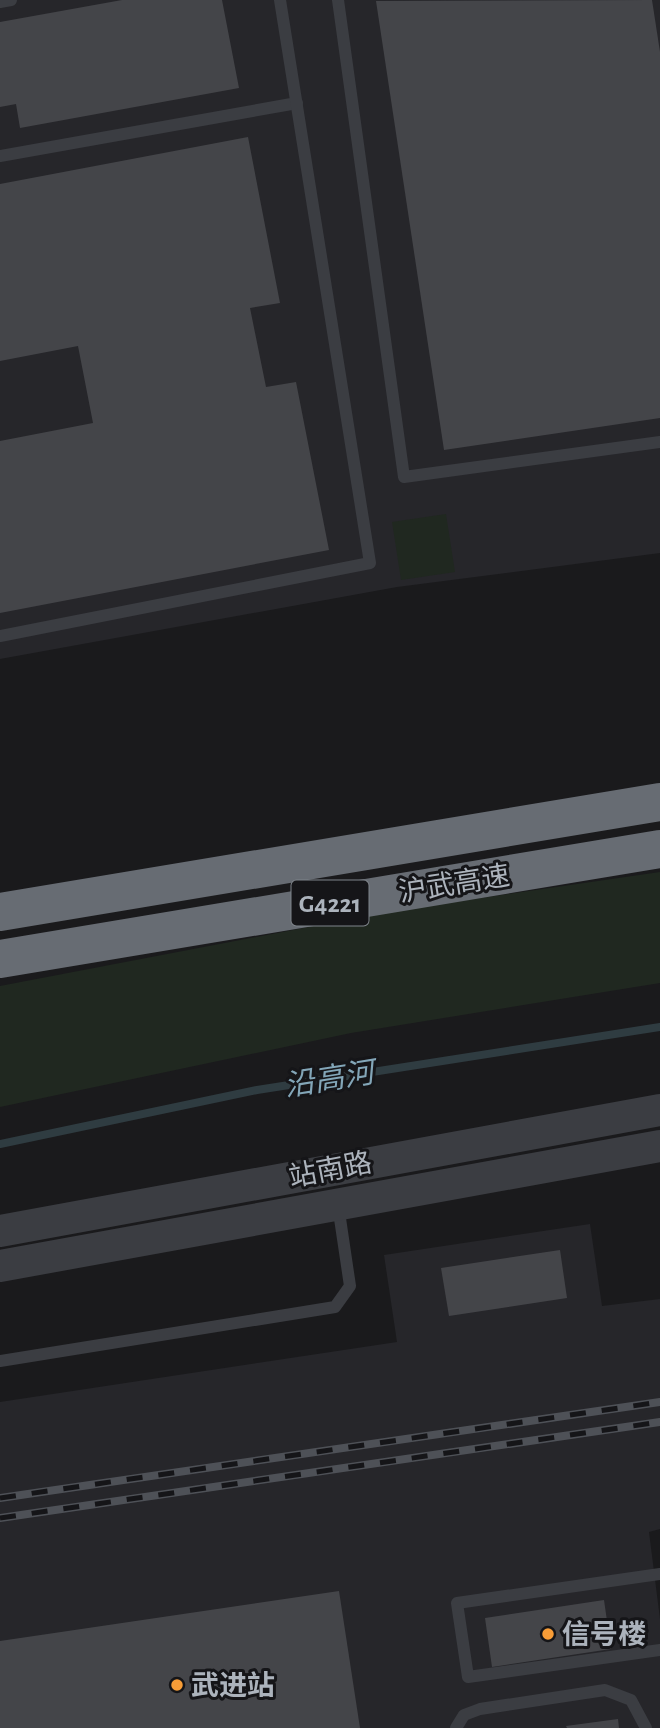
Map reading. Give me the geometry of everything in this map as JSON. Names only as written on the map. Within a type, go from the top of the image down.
[{"type":"highway","name":"沪武高速","points":[[0,912],[660,802]]},
{"type":"highway","name":"沪武高速","points":[[0,959],[660,849]]},
{"type":"street","name":"站南路","points":[[0,1231],[660,1110]]},
{"type":"street","name":"站南路","points":[[0,1266],[660,1146]]},
{"type":"lane","points":[[0,2],[11,0]]},
{"type":"lane","points":[[0,636],[370,563],[280,0]]},
{"type":"lane","points":[[338,0],[404,477],[660,442]]},
{"type":"lane","points":[[0,156],[296,103]]},
{"type":"lane","points":[[0,1361],[335,1307],[350,1286],[338,1204]]},
{"type":"lane","points":[[660,1574],[457,1602],[468,1677],[660,1650]]},
{"type":"lane","points":[[456,1728],[464,1715],[480,1709],[605,1690],[631,1700],[646,1728]]},
{"type":"shaded area","points":[[0,0],[660,0],[660,553],[397,587],[0,659]]},
{"type":"shaded area","points":[[446,514],[455,572],[401,580],[392,522]]},
{"type":"shaded area","points":[[660,872],[660,983],[351,1033],[0,1107],[0,986],[392,911]]},
{"type":"shaded area","name":"武进站","points":[[590,1224],[602,1306],[660,1299],[660,1529],[649,1532],[660,1619],[660,1728],[0,1728],[0,1402],[397,1342],[384,1255]]},
{"type":"building","points":[[122,0],[222,0],[239,88],[20,128],[16,104],[0,107],[0,22]]},
{"type":"building","points":[[652,0],[660,52],[660,418],[444,450],[376,1]]},
{"type":"building","points":[[248,137],[280,303],[250,308],[266,387],[296,382],[329,550],[0,613],[0,441],[93,423],[78,346],[0,361],[0,184]]},
{"type":"building","points":[[560,1250],[567,1298],[449,1316],[441,1268]]},
{"type":"building","name":"武进站","points":[[339,1591],[360,1728],[0,1728],[0,1641]]},
{"type":"building","name":"信号楼","points":[[604,1600],[611,1649],[492,1667],[485,1618]]},
{"type":"building","points":[[618,1719],[619,1728],[566,1726]]},
{"type":"waterway","name":"沿高河","points":[[0,1144],[257,1090],[660,1027]]},
{"type":"railway","points":[[0,1498],[660,1402]]},
{"type":"railway","points":[[0,1518],[660,1422]]},
{"type":"place","name":"信号楼","points":[[548,1634]]},
{"type":"place","name":"武进站","points":[[177,1685]]}]
